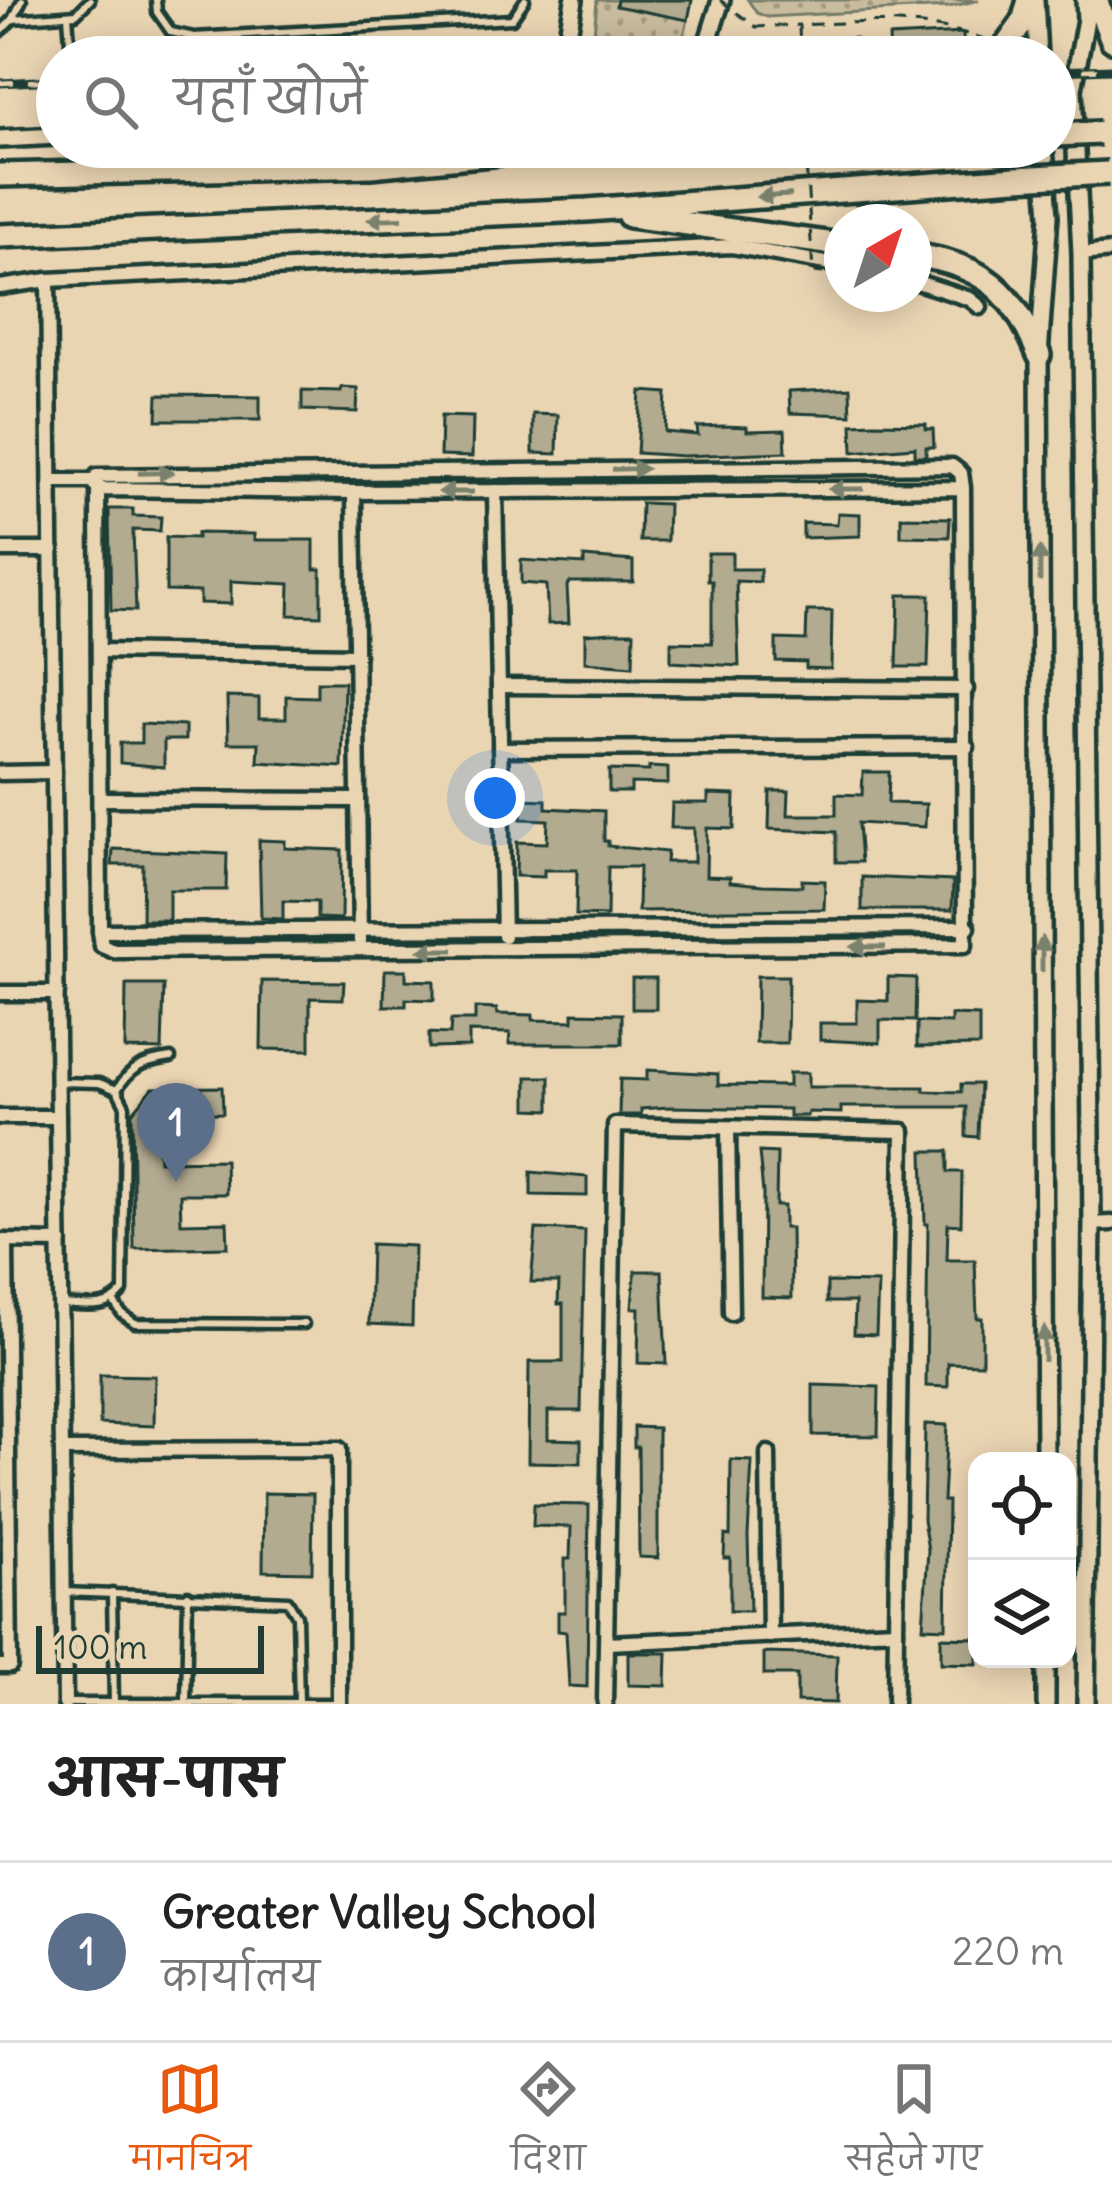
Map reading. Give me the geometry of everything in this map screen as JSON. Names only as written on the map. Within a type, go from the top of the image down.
[{"type":"highway","points":[[1014,36],[1032,0]]},
{"type":"highway","points":[[1096,0],[1112,40]]},
{"type":"highway","points":[[1076,134],[1106,132]]},
{"type":"highway","points":[[0,175],[289,168]]},
{"type":"highway","points":[[0,236],[586,210],[1110,173]]},
{"type":"highway","points":[[586,210],[824,243]]},
{"type":"highway","points":[[932,258],[986,276],[1011,301],[1040,355]]},
{"type":"street","points":[[570,36],[574,0]]},
{"type":"street","points":[[709,36],[720,0]]},
{"type":"street","points":[[1032,0],[1036,36]]},
{"type":"street","points":[[1076,69],[1085,0]]},
{"type":"street","points":[[571,32],[571,36]]},
{"type":"street","points":[[0,139],[36,137]]},
{"type":"street","points":[[1076,155],[1082,254],[1092,1224],[1086,1704]]},
{"type":"street","points":[[1045,1452],[1040,355],[1049,216],[1046,168]]},
{"type":"street","points":[[0,287],[49,280],[732,246],[824,263]]},
{"type":"street","points":[[1082,254],[1112,251]]},
{"type":"street","points":[[49,280],[65,1704]]},
{"type":"street","points":[[932,287],[980,307]]},
{"type":"street","points":[[952,466],[961,473],[963,488],[968,942],[962,947],[504,950],[114,951],[102,946],[96,484],[101,474],[952,466]]},
{"type":"street","points":[[51,481],[354,492],[963,488]]},
{"type":"street","points":[[495,491],[504,950]]},
{"type":"street","points":[[354,492],[361,950]]},
{"type":"street","points":[[0,550],[52,550]]},
{"type":"street","points":[[99,651],[357,655]]},
{"type":"street","points":[[499,686],[966,689]]},
{"type":"street","points":[[500,749],[967,747]]},
{"type":"street","points":[[0,772],[54,772]]},
{"type":"street","points":[[100,799],[357,800]]},
{"type":"street","points":[[100,931],[968,927]]},
{"type":"street","points":[[791,928],[792,948]]},
{"type":"street","points":[[0,993],[57,993]]},
{"type":"street","points":[[0,1117],[58,1117]]},
{"type":"street","points":[[605,1704],[615,1126],[904,1132],[895,1704]]},
{"type":"street","points":[[728,1128],[731,1313]]},
{"type":"street","points":[[1092,1224],[1112,1223]]},
{"type":"street","points":[[0,1666],[10,1666],[3,1241],[60,1242]]},
{"type":"street","points":[[62,1450],[339,1449],[339,1704]]},
{"type":"street","points":[[768,1453],[770,1636]]},
{"type":"street","points":[[608,1643],[896,1630]]},
{"type":"street","points":[[1046,1668],[1046,1704]]},
{"type":"lane","points":[[0,32],[13,20],[22,0]]},
{"type":"lane","points":[[13,20],[76,14],[90,0]]},
{"type":"lane","points":[[156,0],[157,12],[171,32],[189,36]]},
{"type":"lane","points":[[212,36],[512,19],[525,0]]},
{"type":"lane","points":[[68,15],[70,36]]},
{"type":"lane","points":[[117,1090],[142,1062],[171,1058]]},
{"type":"lane","points":[[58,1082],[99,1083],[117,1090],[125,1106],[123,1291],[114,1302],[61,1304]]},
{"type":"lane","points":[[114,1302],[135,1323],[304,1324]]},
{"type":"lane","points":[[64,1592],[279,1598],[294,1606],[299,1703]]},
{"type":"lane","points":[[112,1593],[114,1703]]},
{"type":"lane","points":[[186,1703],[188,1595]]},
{"type":"lane","points":[[65,1704],[339,1704]]},
{"type":"path","points":[[720,0],[756,27],[905,21],[951,27],[970,36]]},
{"type":"path","points":[[799,25],[799,36]]},
{"type":"path","points":[[806,168],[813,272],[823,273]]},
{"type":"shaded area","points":[[597,0],[633,0],[688,20],[684,36],[594,36]]},
{"type":"shaded area","points":[[748,0],[979,0],[949,7],[767,17],[757,13]]},
{"type":"building","points":[[617,0],[692,0],[688,20],[616,6]]},
{"type":"building","points":[[342,388],[358,389],[357,412],[302,410],[302,391],[341,392]]},
{"type":"building","points":[[850,388],[851,415],[790,413],[789,391]]},
{"type":"building","points":[[641,391],[667,393],[665,432],[698,435],[697,427],[723,426],[785,430],[786,452],[637,453]]},
{"type":"building","points":[[158,395],[260,396],[260,420],[157,420]]},
{"type":"building","points":[[533,414],[558,415],[557,454],[533,453]]},
{"type":"building","points":[[441,416],[473,417],[472,457],[440,456]]},
{"type":"building","points":[[852,424],[926,424],[926,429],[933,429],[934,447],[926,447],[926,456],[915,456],[915,447],[853,452]]},
{"type":"building","points":[[641,503],[668,504],[667,541],[640,541]]},
{"type":"building","points":[[109,509],[133,509],[133,516],[161,517],[160,531],[133,530],[136,611],[111,610]]},
{"type":"building","points":[[838,513],[860,514],[860,536],[803,538],[803,523],[837,524]]},
{"type":"building","points":[[901,517],[950,518],[949,537],[901,536]]},
{"type":"building","points":[[197,533],[314,540],[314,569],[321,569],[321,616],[289,615],[290,584],[231,581],[231,604],[200,603],[200,592],[166,591],[166,537],[197,538]]},
{"type":"building","points":[[708,553],[732,553],[732,569],[760,569],[760,582],[736,581],[739,666],[671,662],[671,642],[712,643]]},
{"type":"building","points":[[584,557],[633,561],[633,582],[570,582],[569,623],[548,624],[546,585],[521,583],[521,560],[584,564]]},
{"type":"building","points":[[899,595],[930,595],[928,667],[897,667]]},
{"type":"building","points":[[807,611],[832,611],[831,669],[776,661],[776,639],[806,640]]},
{"type":"building","points":[[634,632],[633,666],[585,662],[585,634]]},
{"type":"building","points":[[317,682],[344,682],[342,767],[258,762],[259,743],[228,743],[227,697],[259,698],[259,718],[286,718],[286,696],[317,697]]},
{"type":"building","points":[[141,724],[185,726],[185,740],[164,740],[164,767],[120,763],[120,743],[141,743]]},
{"type":"building","points":[[649,767],[668,768],[668,784],[631,783],[631,792],[609,792],[609,770],[649,771]]},
{"type":"building","points":[[863,772],[889,772],[888,803],[926,804],[925,827],[858,823],[861,862],[836,862],[836,832],[769,829],[770,791],[789,791],[788,815],[836,815],[836,794],[862,795]]},
{"type":"building","points":[[708,794],[735,795],[734,829],[707,828],[706,876],[763,885],[825,881],[824,909],[638,911],[639,867],[608,867],[607,916],[576,915],[577,870],[544,870],[544,877],[516,876],[517,842],[547,843],[548,820],[521,819],[522,799],[546,800],[546,808],[604,811],[608,846],[667,852],[666,862],[694,862],[694,828],[671,828],[672,803],[708,803]]},
{"type":"building","points":[[259,840],[285,841],[285,848],[342,850],[341,919],[317,918],[317,902],[283,901],[283,919],[261,918]]},
{"type":"building","points":[[113,849],[227,854],[226,890],[169,890],[169,920],[142,920],[143,865],[112,865]]},
{"type":"building","points":[[862,877],[953,881],[952,910],[862,910]]},
{"type":"building","points":[[385,970],[406,970],[406,980],[434,981],[434,1000],[406,999],[406,1006],[384,1006]]},
{"type":"building","points":[[757,976],[788,976],[787,1043],[756,1043]]},
{"type":"building","points":[[888,977],[916,978],[915,1021],[880,1020],[880,1043],[820,1040],[820,1023],[857,1023],[857,1000],[888,1001]]},
{"type":"building","points":[[632,978],[656,978],[656,1009],[632,1009]]},
{"type":"building","points":[[262,981],[344,982],[343,999],[310,998],[310,1050],[261,1049]]},
{"type":"building","points":[[126,985],[164,985],[162,1050],[125,1049]]},
{"type":"building","points":[[475,1008],[533,1015],[533,1020],[573,1021],[573,1013],[622,1014],[622,1044],[509,1044],[510,1033],[469,1032],[469,1047],[429,1048],[429,1033],[450,1034],[451,1020],[475,1020]]},
{"type":"building","points":[[951,1015],[979,1016],[979,1046],[917,1047],[917,1022],[951,1023]]},
{"type":"building","points":[[647,1070],[718,1074],[718,1085],[789,1086],[789,1073],[808,1073],[808,1087],[924,1087],[924,1091],[961,1092],[961,1084],[980,1084],[978,1137],[966,1136],[966,1107],[841,1107],[841,1113],[789,1116],[789,1109],[669,1107],[619,1115],[620,1079],[647,1080]]},
{"type":"building","points":[[527,1077],[550,1077],[550,1110],[527,1109]]},
{"type":"building","points":[[222,1087],[223,1113],[157,1114],[159,1161],[225,1160],[226,1194],[180,1194],[181,1223],[227,1222],[228,1247],[134,1249],[132,1113],[153,1088]]},
{"type":"building","points":[[923,1151],[948,1151],[948,1172],[962,1172],[961,1225],[948,1224],[947,1260],[975,1260],[977,1318],[982,1318],[982,1364],[948,1363],[948,1387],[926,1386],[928,1224]]},
{"type":"building","points":[[759,1152],[777,1153],[776,1206],[784,1206],[784,1228],[791,1228],[792,1298],[762,1297]]},
{"type":"building","points":[[531,1172],[587,1177],[587,1196],[531,1195]]},
{"type":"building","points":[[536,1229],[585,1231],[581,1411],[548,1411],[548,1439],[581,1440],[581,1463],[528,1462],[529,1362],[563,1362],[559,1282],[531,1282]]},
{"type":"building","points":[[371,1244],[414,1246],[412,1326],[369,1324]]},
{"type":"building","points":[[635,1271],[662,1271],[666,1364],[638,1363],[639,1308],[632,1308]]},
{"type":"building","points":[[827,1282],[878,1283],[876,1335],[854,1334],[855,1302],[827,1302]]},
{"type":"building","points":[[100,1375],[155,1376],[154,1426],[100,1424]]},
{"type":"building","points":[[813,1385],[879,1387],[878,1436],[813,1435]]},
{"type":"building","points":[[925,1424],[947,1425],[943,1501],[948,1501],[946,1628],[923,1627],[928,1550],[923,1520]]},
{"type":"building","points":[[634,1427],[658,1428],[658,1558],[639,1557]]},
{"type":"building","points":[[731,1460],[752,1461],[750,1611],[730,1611],[730,1558],[724,1558],[725,1535],[730,1536]]},
{"type":"building","points":[[264,1493],[313,1494],[312,1572],[263,1571]]},
{"type":"building","points":[[534,1504],[589,1505],[587,1687],[569,1686],[566,1632],[558,1631],[558,1612],[565,1612],[565,1559],[570,1559],[571,1527],[533,1526]]},
{"type":"building","points":[[941,1637],[968,1638],[968,1664],[941,1663]]},
{"type":"building","points":[[628,1653],[667,1653],[666,1686],[628,1685]]},
{"type":"building","points":[[764,1653],[837,1655],[836,1703],[797,1702],[797,1675],[764,1675]]},
{"type":"railway","points":[[1076,70],[1112,69]]},
{"type":"railway","points":[[0,83],[36,81]]},
{"type":"place","name":"Greater Valley School","points":[[176,1182]]}]
